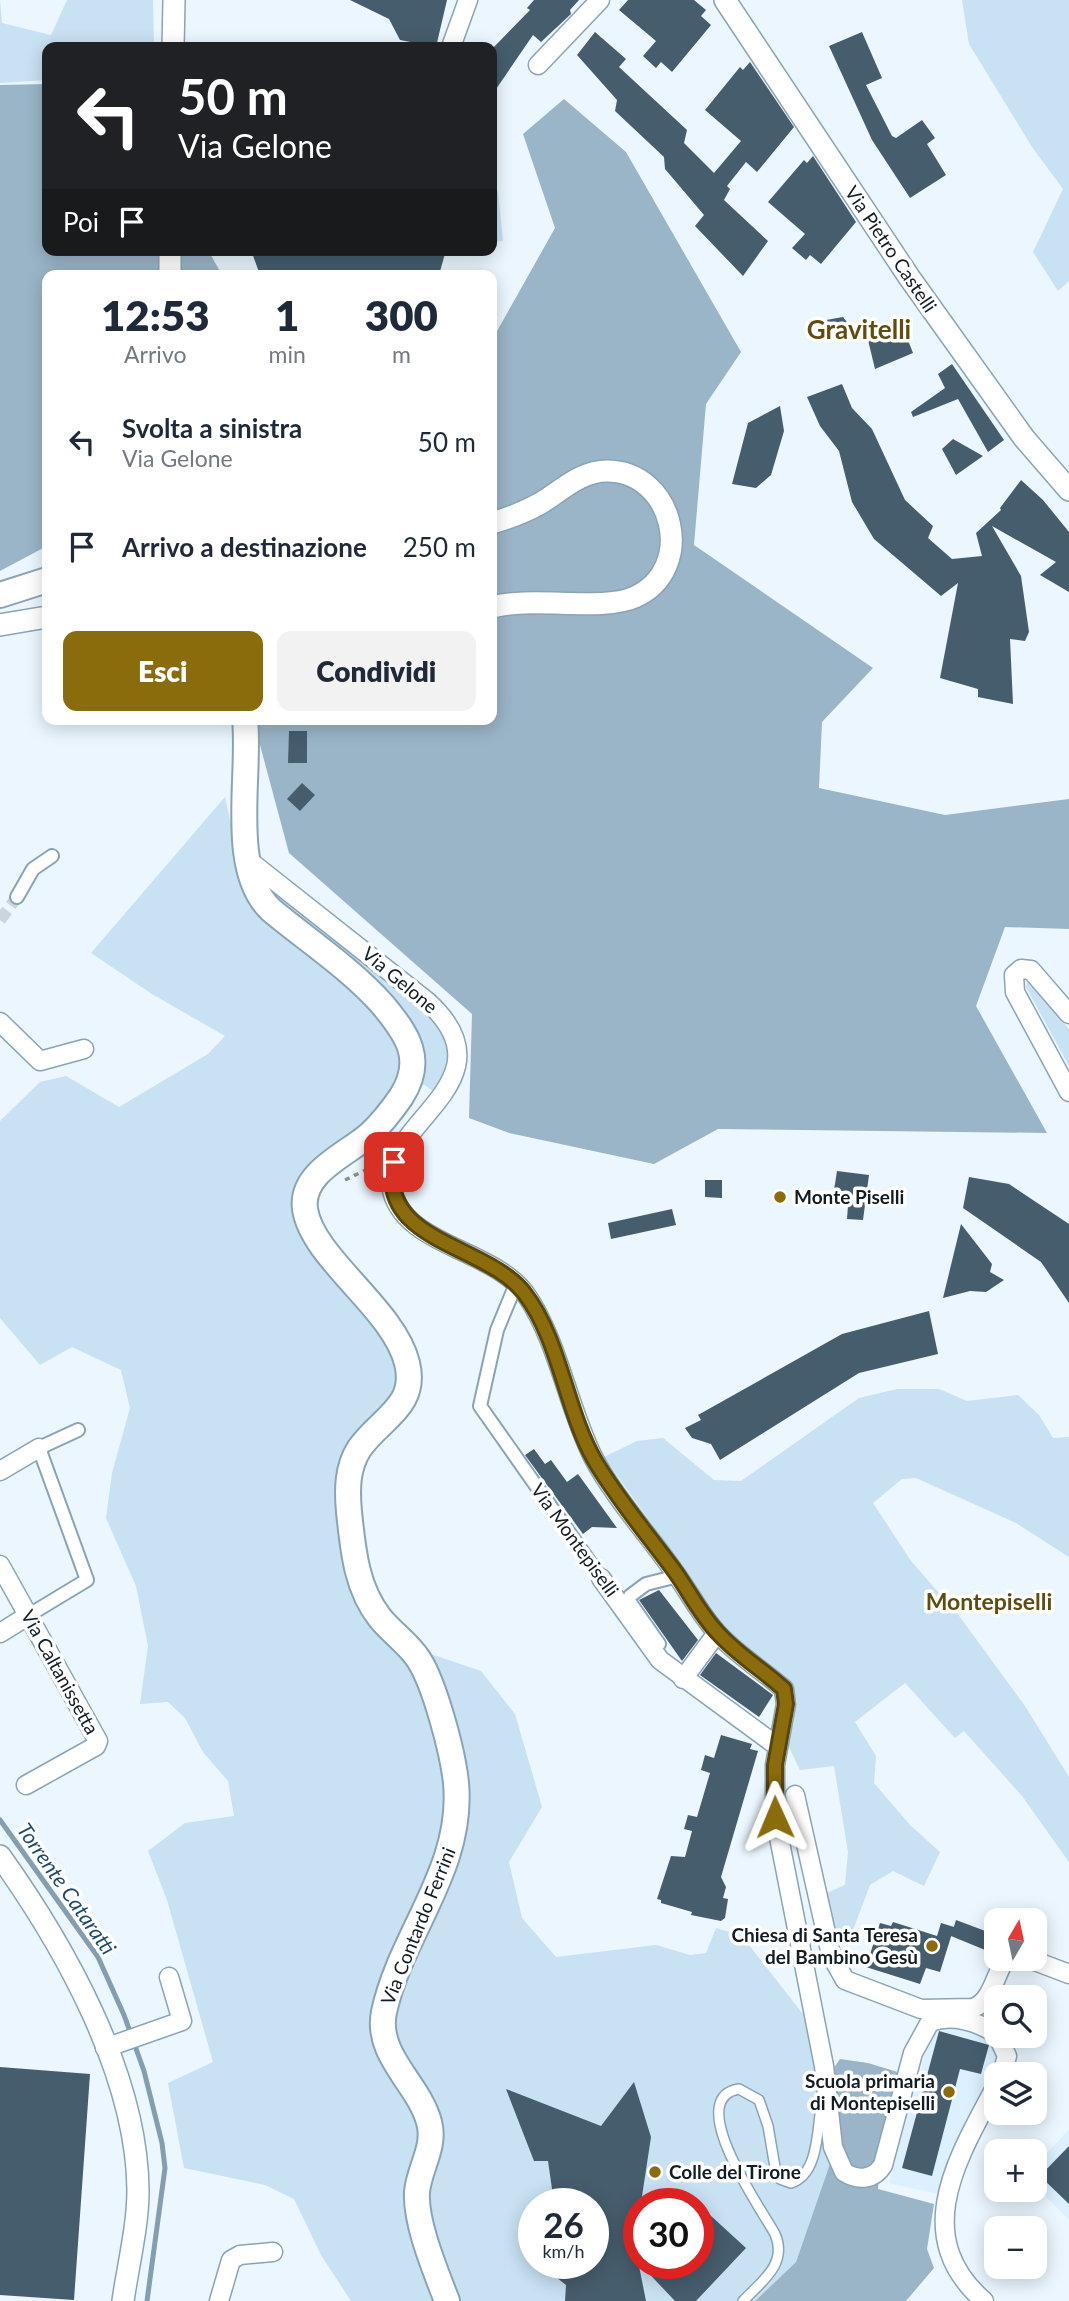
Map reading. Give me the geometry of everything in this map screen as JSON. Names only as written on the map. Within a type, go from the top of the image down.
[{"type":"main road","points":[[0,595],[42,582]]},
{"type":"main road","name":"Via Contardo Ferrini","points":[[245,725],[247,859],[252,884],[261,901],[380,1003],[405,1039],[415,1063],[412,1078],[384,1120],[316,1176],[307,1192],[305,1209],[313,1230],[323,1245],[392,1330],[403,1351],[409,1373],[406,1396],[401,1406],[361,1446],[350,1472],[348,1487],[353,1545],[364,1594],[381,1619],[416,1654],[422,1665],[455,1776],[457,1812],[450,1850],[393,1984],[384,2009],[382,2030],[389,2051],[429,2120],[430,2141],[416,2197],[421,2222],[447,2301]]},
{"type":"street","points":[[173,42],[174,0]]},
{"type":"street","points":[[453,42],[468,0]]},
{"type":"street","points":[[538,65],[600,0]]},
{"type":"street","name":"Via Pietro Castelli","points":[[724,0],[909,277],[1028,444],[1069,490]]},
{"type":"street","points":[[497,521],[520,514],[584,476],[609,471],[624,473],[654,491],[671,521],[672,538],[671,552],[657,579],[635,597],[606,602],[512,602],[497,606]]},
{"type":"street","points":[[0,625],[42,618]]},
{"type":"street","points":[[17,897],[33,869],[52,856]]},
{"type":"street","name":"Via Gelone","points":[[247,859],[428,1002],[447,1022],[455,1045],[450,1082],[432,1110],[399,1151],[394,1162],[391,1186],[402,1210],[425,1232],[486,1261],[516,1284],[540,1320],[595,1461],[717,1633],[784,1689],[786,1704],[777,1746],[774,1802],[777,1832],[825,2083],[834,2147],[844,2172],[859,2178],[878,2173],[887,2154],[918,2040],[936,2014]]},
{"type":"street","points":[[1069,1014],[1036,974],[1025,969],[1016,971],[1012,981],[1015,992],[1069,1093]]},
{"type":"street","points":[[0,1021],[34,1059],[40,1061],[84,1049]]},
{"type":"street","name":"Via Montepiselli","points":[[516,1284],[498,1330],[480,1406],[660,1660],[777,1746]]},
{"type":"street","points":[[0,1471],[39,1448],[78,1430]]},
{"type":"street","points":[[0,1633],[86,1580],[39,1448]]},
{"type":"street","name":"Via Caltanissetta","points":[[0,1564],[98,1741],[96,1746],[26,1785]]},
{"type":"street","points":[[660,1660],[663,1650],[629,1601],[629,1596],[646,1584],[678,1576]]},
{"type":"street","points":[[683,1679],[717,1633]]},
{"type":"street","points":[[795,1795],[831,1955],[840,1975],[853,1985],[984,2030]]},
{"type":"street","points":[[0,1856],[64,1952],[112,2045],[127,2114],[138,2189],[123,2301]]},
{"type":"street","points":[[1047,1966],[1069,1975]]},
{"type":"street","points":[[936,2014],[980,2006],[999,1971]]},
{"type":"street","points":[[112,2045],[182,2021],[169,1977]]},
{"type":"street","points":[[984,2109],[956,2164],[944,2213],[946,2241],[956,2268],[963,2280],[984,2301]]},
{"type":"street","points":[[219,2301],[231,2260],[240,2255],[273,2252]]},
{"type":"lane","points":[[743,2301],[775,2266],[780,2251],[775,2234],[723,2141],[718,2116],[721,2100],[724,2094],[738,2089],[759,2100],[768,2126],[776,2173],[780,2179],[791,2183],[801,2178],[810,2164],[825,2083]]},
{"type":"shaded area","points":[[0,0],[2,23],[51,35],[67,0],[153,0],[154,42],[42,42],[42,80],[0,83]]},
{"type":"shaded area","points":[[962,0],[1069,0],[1069,281],[1058,291],[1033,252],[1063,189],[1032,147],[969,44]]},
{"type":"shaded area","points":[[42,84],[42,256],[211,256],[219,270],[42,270],[42,549],[0,571],[0,85]]},
{"type":"shaded area","points":[[564,99],[626,152],[741,352],[706,404],[694,545],[873,668],[822,722],[819,788],[945,815],[1069,799],[1069,929],[1005,927],[976,1006],[1047,1133],[718,1129],[654,1164],[509,1133],[469,1118],[472,1014],[289,853],[255,725],[497,725],[497,331],[555,228],[523,134]]},
{"type":"shaded area","points":[[497,191],[498,192],[503,241],[497,242]]},
{"type":"shaded area","points":[[225,797],[241,870],[372,1004],[408,1058],[395,1092],[349,1138],[311,1162],[301,1173],[292,1198],[298,1225],[374,1318],[399,1370],[395,1393],[357,1434],[349,1580],[416,1649],[481,1671],[515,1714],[542,1807],[509,1862],[522,1918],[556,1957],[656,1945],[690,1955],[706,1953],[716,1928],[741,1935],[806,2018],[830,2165],[796,2262],[755,2301],[351,2301],[321,2255],[294,2199],[265,2185],[184,2168],[168,2083],[213,2062],[167,1900],[148,1851],[185,1823],[234,1816],[228,1781],[203,1752],[185,1718],[168,1702],[140,1704],[148,1646],[136,1586],[106,1518],[112,1473],[130,1408],[121,1370],[72,1347],[40,1365],[0,1318],[0,1121],[40,1082],[66,1076],[119,1107],[208,1054],[225,1036],[152,994],[91,953]]},
{"type":"shaded area","points":[[260,879],[422,1008],[444,1038],[447,1047],[447,1067],[435,1092],[421,1083],[424,1061]]},
{"type":"shaded area","points":[[1027,982],[1032,983],[1069,1029],[1069,1066],[1026,987]]},
{"type":"shaded area","points":[[897,1389],[939,1389],[967,1401],[1018,1395],[1039,1415],[1053,1438],[1069,1437],[1069,1557],[1016,1523],[916,1478],[902,1479],[873,1503],[911,1561],[960,1617],[1025,1706],[1069,1777],[1069,1862],[1022,1796],[964,1731],[955,1738],[905,1683],[855,1722],[876,1756],[874,1783],[910,1825],[940,1852],[924,1886],[893,1871],[870,1885],[853,1930],[830,1928],[820,1896],[845,1885],[848,1852],[834,1766],[800,1770],[787,1743],[797,1702],[793,1686],[726,1628],[604,1457],[637,1441],[663,1438],[714,1480],[741,1481],[859,1398]]},
{"type":"shaded area","name":"Scuola primaria di Montepiselli","points":[[953,2025],[984,2034],[984,2048],[997,2048],[995,2062],[984,2062],[984,2089],[949,2161],[938,2194],[889,2183],[928,2044],[939,2028]]},
{"type":"shaded area","points":[[840,2059],[868,2063],[901,2073],[881,2156],[878,2189],[934,2204],[927,2249],[934,2268],[906,2301],[755,2301],[796,2262],[839,2138],[830,2095],[840,2089],[831,2072]]},
{"type":"shaded area","points":[[1069,2130],[1069,2220],[1047,2198],[1047,2153]]},
{"type":"building","points":[[350,0],[447,0],[437,42],[400,40],[389,19]]},
{"type":"building","points":[[534,0],[579,0],[570,10],[571,14],[541,42],[533,35],[497,88],[497,44],[530,10],[527,8]]},
{"type":"building","points":[[628,0],[694,0],[706,10],[701,16],[711,25],[672,72],[661,62],[656,68],[643,56],[656,41],[619,10]]},
{"type":"building","points":[[595,32],[626,59],[619,67],[687,130],[684,143],[714,173],[741,141],[705,110],[740,67],[743,70],[750,62],[794,127],[757,172],[746,162],[727,186],[730,189],[724,200],[768,241],[743,276],[695,226],[704,215],[665,169],[664,157],[615,111],[617,100],[577,55]]},
{"type":"building","points":[[862,32],[882,78],[866,85],[892,136],[896,138],[922,120],[935,138],[927,144],[946,175],[910,198],[872,140],[829,46]]},
{"type":"building","points":[[813,156],[856,222],[821,264],[810,255],[806,260],[792,248],[805,234],[768,202],[804,160],[807,163]]},
{"type":"building","points":[[253,256],[444,256],[440,270],[258,270]]},
{"type":"building","points":[[843,317],[854,331],[830,340],[815,322]]},
{"type":"building","points":[[904,330],[913,353],[875,369],[868,340]]},
{"type":"building","points":[[952,364],[1004,440],[988,452],[958,399],[913,417],[911,412],[945,388],[938,374]]},
{"type":"building","points":[[842,384],[852,408],[872,429],[905,500],[933,526],[928,538],[952,559],[982,556],[976,533],[1001,510],[1021,480],[1043,500],[1069,532],[1069,592],[1040,575],[1056,562],[992,526],[1021,576],[1029,632],[1025,641],[1010,639],[1013,704],[978,697],[978,689],[940,678],[958,583],[941,596],[874,539],[852,502],[839,451],[820,426],[807,397]]},
{"type":"building","points":[[780,406],[784,431],[771,475],[756,488],[732,484],[748,423]]},
{"type":"building","points":[[953,439],[983,456],[956,475],[942,449]]},
{"type":"building","points":[[289,731],[307,731],[307,763],[288,763]]},
{"type":"building","points":[[302,783],[315,795],[300,811],[287,799]]},
{"type":"building","points":[[837,1171],[869,1175],[863,1220],[847,1219],[849,1192],[834,1190]]},
{"type":"building","points":[[969,1177],[1009,1184],[1069,1224],[1069,1303],[1041,1262],[963,1208]]},
{"type":"building","points":[[705,1180],[722,1180],[722,1198],[705,1197]]},
{"type":"building","points":[[672,1209],[676,1225],[611,1239],[608,1223]]},
{"type":"building","points":[[961,1224],[992,1264],[990,1272],[1004,1280],[986,1292],[970,1291],[943,1298]]},
{"type":"building","points":[[929,1311],[938,1354],[859,1373],[720,1460],[711,1444],[692,1438],[685,1428],[701,1420],[698,1415],[842,1334]]},
{"type":"building","points":[[534,1449],[545,1464],[551,1460],[567,1482],[578,1474],[617,1528],[592,1527],[583,1534],[525,1455]]},
{"type":"building","points":[[659,1590],[698,1640],[682,1661],[639,1600]]},
{"type":"building","points":[[716,1653],[773,1695],[759,1717],[700,1675]]},
{"type":"building","points":[[721,1735],[752,1744],[750,1749],[758,1751],[721,1877],[726,1887],[723,1898],[728,1899],[725,1918],[721,1921],[691,1915],[692,1912],[661,1903],[661,1900],[657,1899],[671,1856],[685,1857],[692,1831],[684,1829],[688,1815],[697,1817],[710,1773],[701,1770],[705,1755],[714,1758]]},
{"type":"building","points":[[956,1920],[984,1930],[984,1950],[951,1936]]},
{"type":"building","points":[[893,1922],[937,1936],[941,1923],[954,1927],[940,1972],[926,1968],[920,1984],[866,1967],[880,1923],[891,1926]]},
{"type":"building","points":[[939,2031],[984,2044],[984,2048],[988,2048],[981,2074],[960,2069],[932,2176],[902,2168]]},
{"type":"building","points":[[0,2067],[90,2074],[74,2300],[0,2295]]},
{"type":"building","points":[[634,2082],[651,2137],[643,2188],[623,2188],[623,2279],[642,2279],[646,2301],[565,2301],[566,2285],[558,2279],[609,2279],[609,2188],[552,2188],[548,2161],[534,2161],[506,2089],[601,2126]]},
{"type":"building","points":[[1069,2146],[1069,2204],[1047,2183],[1047,2169]]},
{"type":"building","points":[[714,2219],[746,2248],[696,2301],[675,2301],[654,2279],[714,2279]]},
{"type":"waterway","name":"Torrente Cataratti","points":[[0,1820],[98,1957],[124,2015],[144,2071],[162,2143],[165,2168],[147,2301]]},
{"type":"tunnel","points":[[0,920],[17,897]]},
{"type":"place","name":"Monte Piselli","points":[[780,1197]]},
{"type":"place","name":"Chiesa di Santa Teresa del Bambino Gesù","points":[[932,1946]]},
{"type":"place","name":"Scuola primaria di Montepiselli","points":[[949,2092]]},
{"type":"place","name":"Colle del Tirone","points":[[655,2172]]},
{"type":"district","name":"Gravitelli","points":[[859,330]]},
{"type":"district","name":"Montepiselli","points":[[989,1602]]},
{"type":"route","points":[[394,1162],[391,1186],[394,1196],[412,1221],[438,1240],[502,1271],[526,1295],[540,1320],[595,1461],[717,1633],[784,1689],[786,1704],[775,1765],[775,1817]]}]
